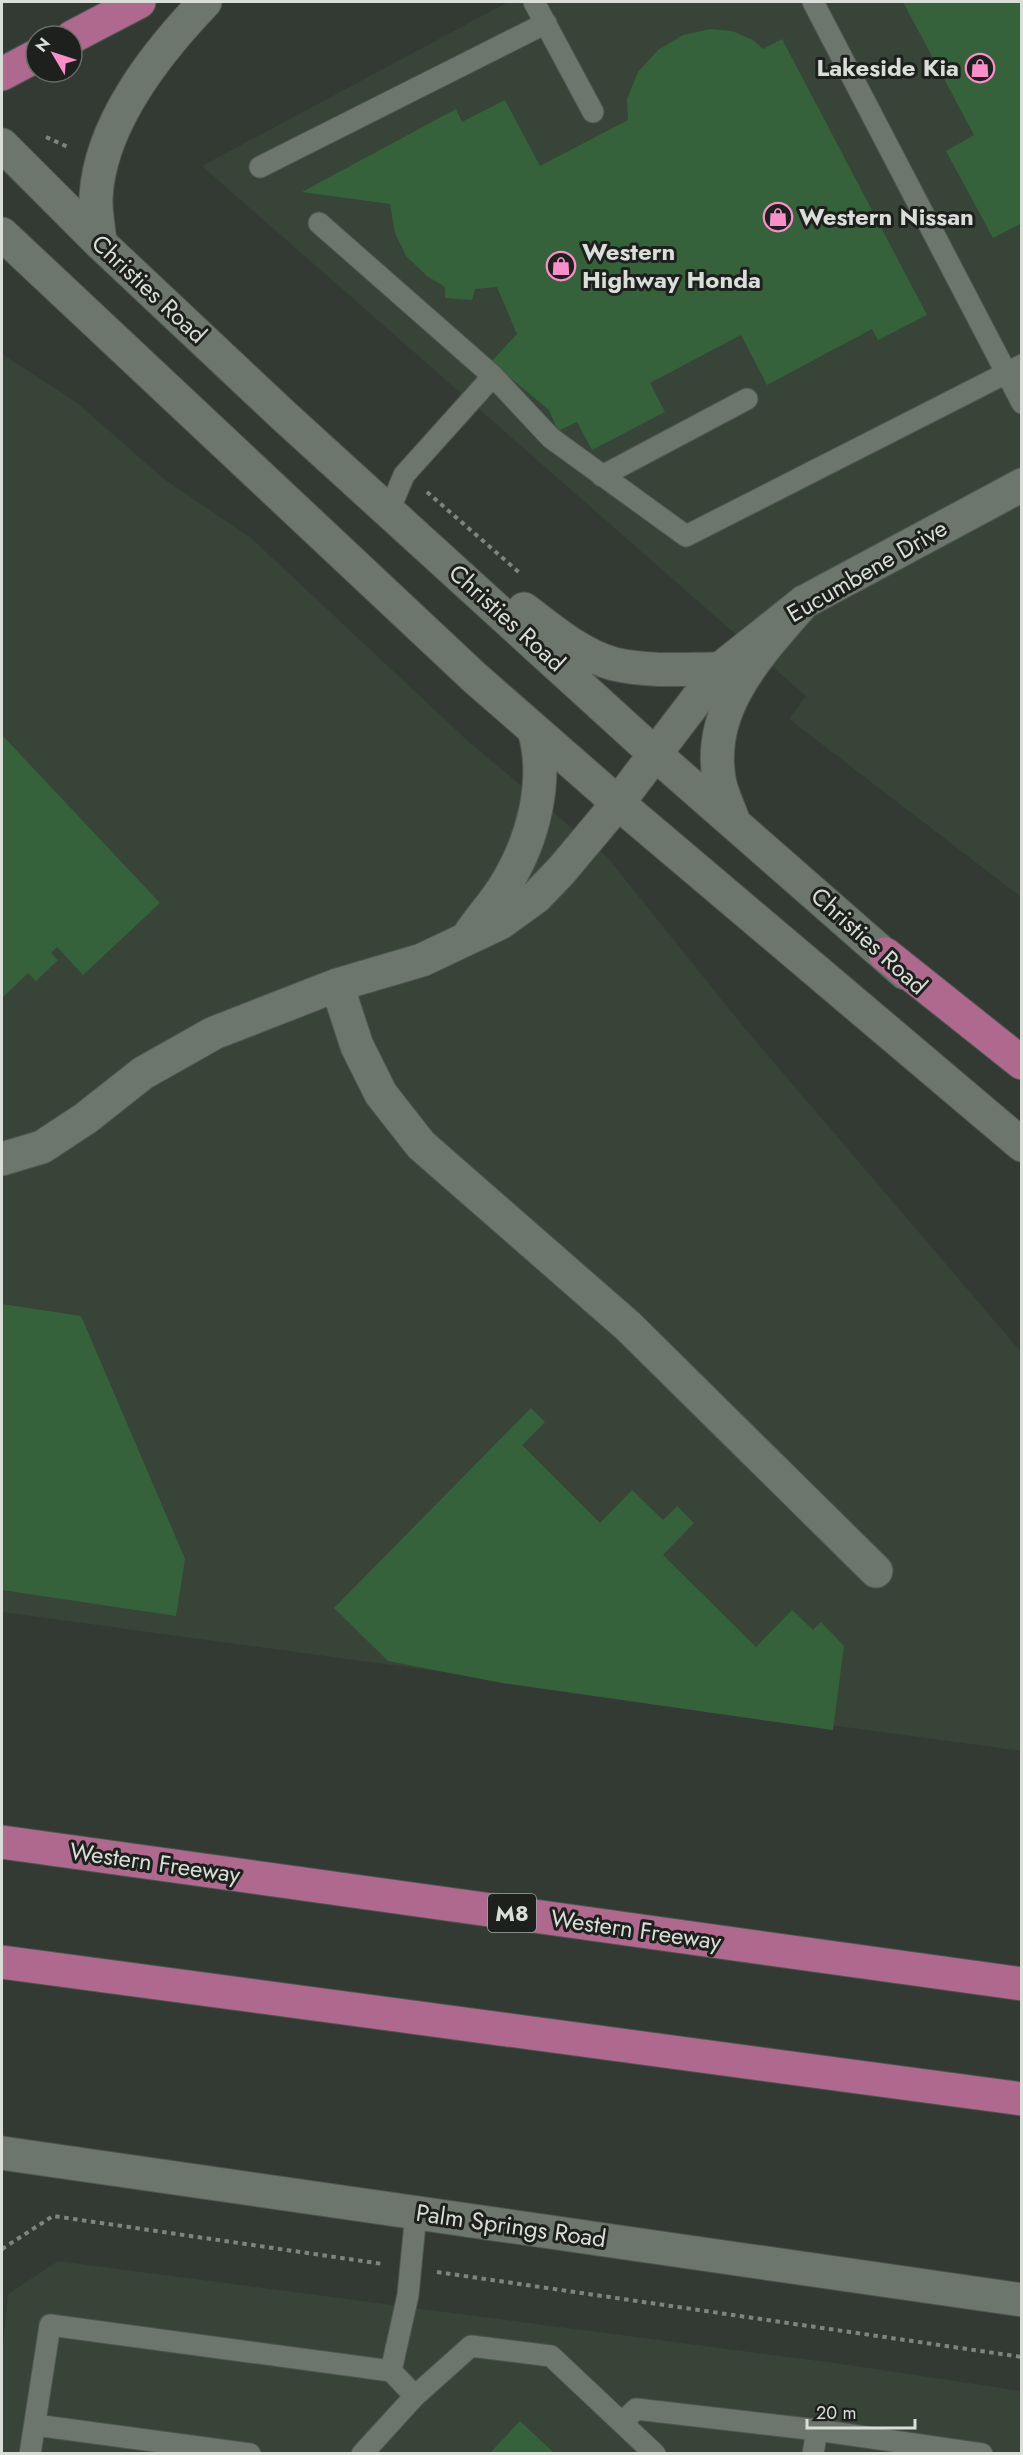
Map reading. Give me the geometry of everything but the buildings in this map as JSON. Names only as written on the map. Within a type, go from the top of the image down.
[{"type":"highway","points":[[84,31],[139,2]]},
{"type":"highway","points":[[2,74],[24,62]]},
{"type":"highway","points":[[885,954],[1022,1063]]},
{"type":"highway","name":"Western Freeway","points":[[2,1842],[1022,1984]]},
{"type":"highway","points":[[2,1962],[1022,2099]]},
{"type":"main road","points":[[100,243],[96,197],[102,164],[118,122],[144,73],[205,2]]},
{"type":"main road","name":"Christies Road","points":[[2,145],[100,243],[389,511],[655,754],[885,954],[1022,1079]]},
{"type":"main road","points":[[2,234],[534,730],[1022,1145]]},
{"type":"main road","name":"Eucumbene Drive","points":[[2,1159],[42,1147],[86,1118],[143,1073],[214,1033],[337,985],[422,960],[468,936],[500,923],[536,897],[561,872],[618,803],[720,669],[804,602],[1022,485]]},
{"type":"main road","points":[[389,511],[572,644],[592,655],[614,664],[639,667],[720,669]]},
{"type":"main road","points":[[735,823],[720,784],[718,754],[728,708],[742,676],[804,602]]},
{"type":"main road","points":[[468,936],[506,884],[524,848],[535,810],[541,766],[540,750],[534,730]]},
{"type":"main road","points":[[337,985],[357,1046],[381,1094],[421,1145],[628,1326],[876,1571]]},
{"type":"main road","name":"Palm Springs Road","points":[[2,2153],[1022,2300]]},
{"type":"lane","points":[[534,2],[593,112]]},
{"type":"lane","points":[[813,2],[1014,369],[1022,402]]},
{"type":"lane","points":[[260,167],[546,23]]},
{"type":"lane","points":[[319,223],[493,376],[551,438],[686,536],[1014,369]]},
{"type":"lane","points":[[389,511],[404,475],[493,376]]},
{"type":"lane","points":[[602,476],[747,399]]},
{"type":"lane","points":[[392,2371],[408,2295],[416,2213]]},
{"type":"lane","points":[[30,2454],[50,2325],[392,2371],[415,2396]]},
{"type":"lane","points":[[362,2454],[415,2396],[471,2346],[551,2356],[655,2454]]},
{"type":"lane","points":[[622,2423],[636,2409],[817,2430],[982,2454]]},
{"type":"lane","points":[[35,2425],[250,2454]]},
{"type":"lane","points":[[813,2454],[817,2430]]},
{"type":"path","points":[[44,136],[102,164]]},
{"type":"path","points":[[404,475],[434,498],[530,582]]},
{"type":"path","points":[[2,2249],[53,2216],[1022,2357]]},
{"type":"shaded area","points":[[508,2],[1021,2],[1021,897],[789,719],[806,696],[202,166]]},
{"type":"shaded area","points":[[2,354],[76,402],[164,479],[251,538],[470,743],[607,857],[742,1025],[1021,1352],[1021,1751],[2,1612]]},
{"type":"shaded area","points":[[58,2261],[849,2365],[1021,2391],[1021,2453],[2,2454],[2,2354],[8,2294]]},
{"type":"place","name":"Lakeside Kia","points":[[980,68]]},
{"type":"place","name":"Western Nissan","points":[[778,217]]},
{"type":"place","name":"Western Highway Honda","points":[[561,266]]}]
